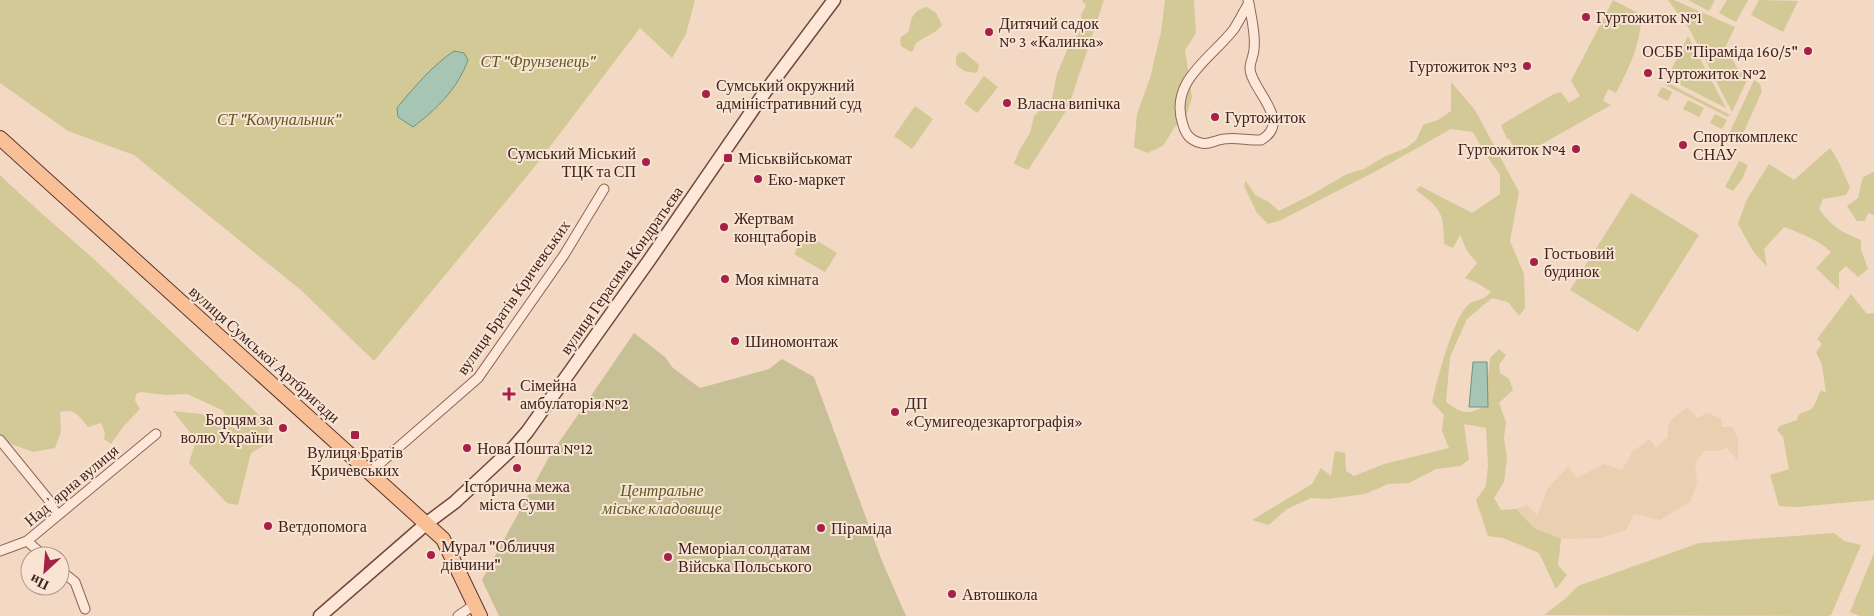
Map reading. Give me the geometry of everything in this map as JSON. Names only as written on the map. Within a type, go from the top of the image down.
[{"type":"main road","name":"вулиця Герасима Кондратьєва","points":[[320,616],[427,523],[455,502],[514,447],[527,432],[648,262],[765,92],[834,0]]},
{"type":"main road","name":"вулиця Сумської Артбригади","points":[[0,138],[444,539],[477,610]]},
{"type":"street","points":[[1248,1],[1255,47],[1250,69],[1273,120],[1265,137],[1261,140],[1228,138],[1206,144],[1198,142],[1186,134],[1181,120],[1180,105],[1186,86],[1194,70],[1234,29],[1248,1]]},
{"type":"street","name":"вулиця Братів Кричевських","points":[[370,472],[478,378],[564,254],[604,189]]},
{"type":"street","name":"Надʼярна вулиця","points":[[0,551],[27,541],[156,434]]},
{"type":"street","points":[[0,440],[48,499],[57,515]]},
{"type":"street","points":[[27,541],[33,546]]},
{"type":"street","points":[[70,578],[75,582],[85,609]]},
{"type":"street","points":[[458,616],[477,610]]},
{"type":"shaded area","points":[[454,51],[464,53],[468,60],[453,89],[430,113],[413,127],[398,117],[397,108],[431,70]]},
{"type":"shaded area","points":[[1473,362],[1487,362],[1488,407],[1469,407]]},
{"type":"shaded area","points":[[1687,408],[1698,418],[1706,413],[1721,418],[1722,427],[1733,427],[1738,441],[1738,461],[1727,448],[1718,451],[1704,451],[1695,463],[1697,482],[1691,501],[1660,520],[1634,514],[1626,530],[1599,538],[1561,539],[1534,528],[1516,509],[1527,505],[1537,515],[1548,488],[1568,467],[1577,478],[1604,464],[1622,470],[1633,451],[1650,439],[1656,448],[1668,437],[1668,426],[1671,420]]},
{"type":"green space","points":[[0,0],[695,0],[686,34],[672,58],[640,28],[536,165],[374,361],[302,291],[134,155],[68,131],[0,83]]},
{"type":"green space","points":[[1082,0],[1104,0],[1068,108],[1028,170],[1014,163],[1030,133],[1034,116],[1052,99],[1057,74],[1070,43],[1079,33],[1082,24],[1081,14],[1086,6]]},
{"type":"green space","points":[[1165,0],[1194,0],[1196,33],[1185,50],[1192,97],[1187,114],[1174,128],[1163,146],[1147,153],[1134,147],[1137,114],[1150,78],[1161,32]]},
{"type":"green space","points":[[1613,0],[1642,15],[1634,55],[1626,73],[1616,93],[1608,89],[1603,101],[1611,105],[1519,157],[1509,139],[1507,139],[1501,125],[1554,94],[1561,92],[1569,103],[1580,96],[1571,81]]},
{"type":"green space","points":[[1668,0],[1674,0],[1735,27],[1726,46],[1738,70],[1749,76],[1732,112],[1690,30]]},
{"type":"green space","points":[[1688,0],[1715,0],[1709,11]]},
{"type":"green space","points":[[1727,0],[1748,0],[1736,22],[1719,13]]},
{"type":"green space","points":[[1759,0],[1798,1],[1783,32],[1751,15]]},
{"type":"green space","points":[[927,7],[936,13],[942,25],[915,44],[911,52],[901,46],[901,37],[909,31],[912,18],[916,12]]},
{"type":"green space","points":[[1688,36],[1726,108],[1667,78]]},
{"type":"green space","points":[[964,52],[979,65],[978,71],[975,73],[964,71],[956,65],[956,57],[959,53]]},
{"type":"green space","points":[[984,76],[998,87],[977,113],[964,103]]},
{"type":"green space","points":[[1754,80],[1760,84],[1762,91],[1742,136],[1736,138],[1729,134]]},
{"type":"green space","points":[[1451,82],[1475,110],[1519,192],[1510,241],[1524,274],[1525,308],[1519,316],[1508,302],[1492,298],[1467,319],[1450,357],[1446,402],[1456,409],[1465,412],[1474,411],[1485,406],[1490,358],[1499,349],[1506,355],[1499,365],[1500,373],[1509,379],[1513,390],[1499,403],[1506,422],[1504,438],[1507,458],[1504,482],[1494,498],[1501,510],[1516,509],[1534,528],[1561,539],[1558,565],[1567,575],[1556,589],[1539,553],[1503,538],[1488,536],[1476,500],[1486,486],[1488,465],[1486,428],[1464,424],[1469,460],[1460,466],[1436,469],[1409,483],[1388,484],[1365,494],[1328,499],[1311,498],[1287,509],[1269,525],[1252,520],[1312,484],[1321,468],[1331,476],[1335,451],[1345,453],[1346,471],[1354,476],[1384,464],[1449,448],[1442,431],[1444,415],[1432,402],[1446,349],[1463,311],[1470,303],[1484,298],[1491,292],[1465,278],[1477,263],[1467,251],[1460,235],[1453,248],[1444,244],[1442,218],[1439,212],[1431,202],[1416,190],[1420,186],[1472,213],[1500,194],[1500,175],[1473,132],[1451,129],[1378,170],[1281,220],[1268,224],[1257,213],[1244,186],[1246,181],[1255,195],[1269,202],[1279,211],[1347,174],[1364,169],[1386,156],[1406,148],[1416,140],[1423,125],[1438,120],[1451,111]]},
{"type":"green space","points":[[1666,82],[1730,115],[1728,117],[1665,85]]},
{"type":"green space","points":[[1662,87],[1672,92],[1668,101],[1657,96]]},
{"type":"green space","points":[[1688,100],[1704,108],[1699,117],[1683,109]]},
{"type":"green space","points":[[915,106],[933,119],[912,149],[894,136]]},
{"type":"green space","points":[[1715,114],[1727,120],[1722,129],[1710,123]]},
{"type":"green space","points":[[1830,148],[1850,187],[1846,195],[1823,199],[1819,209],[1837,228],[1861,240],[1861,250],[1868,269],[1858,277],[1846,266],[1839,272],[1839,290],[1816,268],[1831,252],[1821,244],[1784,227],[1764,249],[1767,267],[1753,251],[1738,224],[1747,199],[1769,164],[1794,180]]},
{"type":"green space","points":[[1739,161],[1748,165],[1742,179],[1733,191],[1725,187]]},
{"type":"green space","points":[[1874,172],[1874,215],[1868,213],[1865,221],[1857,221],[1847,206],[1858,198],[1863,177]]},
{"type":"green space","points":[[0,175],[97,262],[269,425],[268,443],[251,453],[238,505],[227,503],[189,463],[196,440],[173,411],[201,414],[238,430],[222,410],[187,394],[166,395],[141,392],[136,394],[135,401],[140,409],[123,427],[111,444],[104,439],[105,433],[101,423],[88,427],[82,419],[69,411],[60,412],[61,432],[55,448],[33,452],[0,440]]},
{"type":"green space","points":[[1631,193],[1699,235],[1638,332],[1570,290]]},
{"type":"green space","points":[[806,234],[837,253],[825,272],[794,254]]},
{"type":"green space","points":[[1851,294],[1867,314],[1874,313],[1874,500],[1797,507],[1779,506],[1770,475],[1789,469],[1783,437],[1777,430],[1780,426],[1797,420],[1800,414],[1811,409],[1816,403],[1821,390],[1826,393],[1822,365],[1816,352],[1822,344],[1817,339]]},
{"type":"green space","name":"Центральне міське кладовище","points":[[634,333],[665,357],[673,368],[700,388],[769,369],[782,359],[814,377],[882,561],[906,616],[499,616],[482,580],[549,457]]},
{"type":"green space","points":[[1834,533],[1844,541],[1861,545],[1831,615],[1828,616],[1544,615],[1578,586],[1699,543]]},
{"type":"green space","points":[[1874,553],[1874,616],[1860,616],[1850,612]]},
{"type":"place","name":"Гуртожиток №1","points":[[1586,17]]},
{"type":"place","name":"Дитячий садок № 3 «Калинка»","points":[[989,32]]},
{"type":"place","name":"ОСББ \"Піраміда 160/5\"","points":[[1808,51]]},
{"type":"place","name":"Гуртожиток №3","points":[[1527,66]]},
{"type":"place","name":"Гуртожиток №2","points":[[1648,73]]},
{"type":"place","name":"Сумський окружний адміністративний суд","points":[[706,94]]},
{"type":"place","name":"Власна випічка","points":[[1007,103]]},
{"type":"place","name":"Гуртожиток","points":[[1215,117]]},
{"type":"place","name":"Спорткомплекс СНАУ","points":[[1683,145]]},
{"type":"place","name":"Гуртожиток №4","points":[[1576,149]]},
{"type":"place","name":"Міськвійськомат","points":[[728,158]]},
{"type":"place","name":"Сумський Міський ТЦК та СП","points":[[646,162]]},
{"type":"place","name":"Еко-маркет","points":[[758,179]]},
{"type":"place","name":"Жертвам концтаборів","points":[[724,227]]},
{"type":"place","name":"Гостьовий будинок","points":[[1534,262]]},
{"type":"place","name":"Моя кімната","points":[[725,279]]},
{"type":"place","name":"Шиномонтаж","points":[[735,341]]},
{"type":"place","name":"Сімейна амбулаторія №2","points":[[509,394]]},
{"type":"place","name":"ДП «Сумигеодезкартографія»","points":[[895,412]]},
{"type":"place","name":"Борцям за волю України","points":[[283,428]]},
{"type":"place","name":"Вулиця Братів Кричевських","points":[[355,435]]},
{"type":"place","name":"Нова Пошта №12","points":[[467,448]]},
{"type":"place","name":"Історична межа міста Суми","points":[[517,468]]},
{"type":"place","name":"Ветдопомога","points":[[268,526]]},
{"type":"place","name":"Піраміда","points":[[821,528]]},
{"type":"place","name":"Мурал \"Обличчя дівчини\"","points":[[431,555]]},
{"type":"place","name":"Меморіал солдатам Війська Польського","points":[[668,557]]},
{"type":"place","name":"Автошкола","points":[[952,594]]},
{"type":"park label","name":"СТ \"Фрунзенець\"","points":[[538,61]]},
{"type":"park label","name":"СТ \"Комунальник\"","points":[[279,119]]}]
